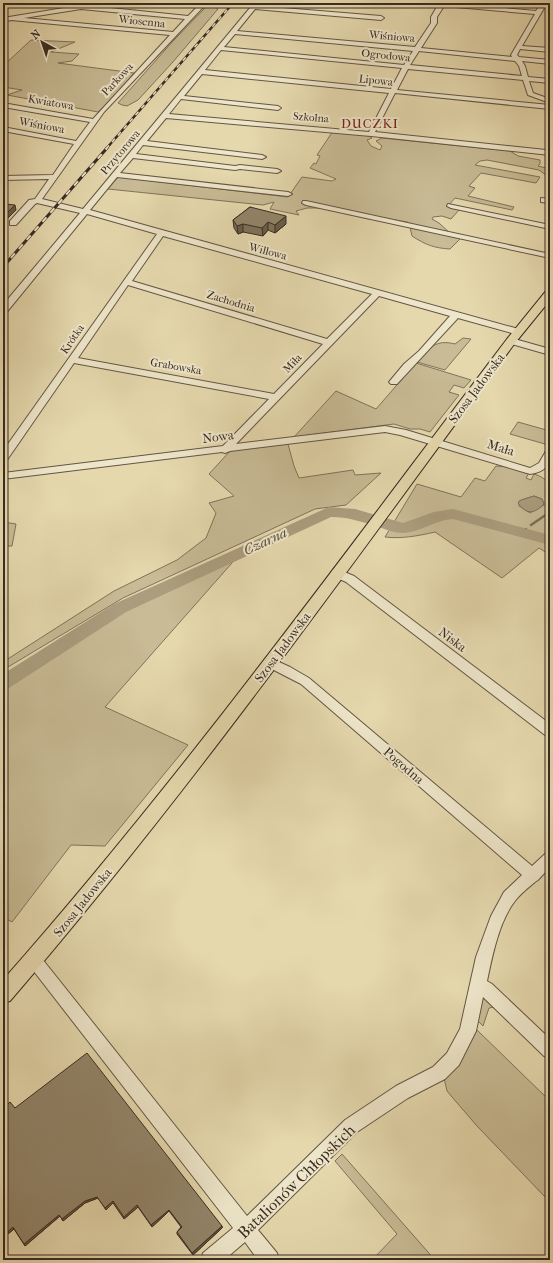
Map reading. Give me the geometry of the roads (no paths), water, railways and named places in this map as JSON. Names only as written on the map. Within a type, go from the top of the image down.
[{"type":"main road","name":"Szosa Jadowska","points":[[3,994],[34,960],[151,818],[218,732],[371,527],[550,293]]},
{"type":"street","points":[[3,20],[103,3]]},
{"type":"street","name":"Parkowa","points":[[53,179],[102,111],[204,3]]},
{"type":"street","points":[[432,3],[538,13]]},
{"type":"street","points":[[544,3],[514,55],[522,66],[530,94],[550,101]]},
{"type":"street","points":[[371,134],[406,67],[434,23],[434,17],[442,4]]},
{"type":"street","points":[[255,5],[381,18]]},
{"type":"street","name":"Przytorowa","points":[[3,310],[84,211],[132,156],[255,5]]},
{"type":"street","points":[[80,8],[190,18]]},
{"type":"street","name":"Wiosenna","points":[[13,19],[174,34]]},
{"type":"street","name":"Wiśniowa","points":[[232,32],[550,62]]},
{"type":"street","points":[[518,47],[550,50]]},
{"type":"street","name":"Ogrodowa","points":[[219,48],[550,81]]},
{"type":"street","name":"Lipowa","points":[[201,72],[550,107]]},
{"type":"street","points":[[179,97],[278,108]]},
{"type":"street","name":"Kwiatowa","points":[[3,105],[95,121]]},
{"type":"street","name":"Szkolna","points":[[165,116],[371,134],[549,153]]},
{"type":"street","name":"Wiśniowa","points":[[3,129],[78,143]]},
{"type":"street","points":[[549,153],[550,129]]},
{"type":"street","points":[[142,143],[262,157]]},
{"type":"street","points":[[132,156],[277,172]]},
{"type":"street","points":[[116,175],[288,194]]},
{"type":"street","points":[[3,178],[53,179]]},
{"type":"street","points":[[13,223],[32,202],[38,200],[53,179]]},
{"type":"street","name":"Willowa","points":[[38,200],[43,203],[84,211],[456,314],[550,352]]},
{"type":"street","points":[[306,204],[550,256]]},
{"type":"street","points":[[451,206],[550,226]]},
{"type":"street","name":"Krótka","points":[[3,458],[161,233]]},
{"type":"street","name":"Zachodnia","points":[[126,282],[329,343]]},
{"type":"street","name":"Miła","points":[[225,450],[377,293]]},
{"type":"street","points":[[394,382],[456,314]]},
{"type":"street","name":"Grabowska","points":[[73,360],[276,397]]},
{"type":"street","name":"Nowa","points":[[3,476],[225,450],[385,429],[402,432],[435,443]]},
{"type":"street","name":"Mała","points":[[435,443],[532,471],[541,467],[550,453]]},
{"type":"street","name":"Niska","points":[[337,573],[350,579],[550,731]]},
{"type":"street","name":"Pogodna","points":[[270,663],[305,681],[544,869]]},
{"type":"street","name":"Batalionów Chłopskich","points":[[210,1260],[246,1230],[321,1154],[351,1126],[402,1092],[434,1076],[447,1066],[458,1051],[468,1031],[484,958],[498,916],[510,897],[544,869]]},
{"type":"street","points":[[34,960],[270,1260]]},
{"type":"street","points":[[478,985],[486,989],[550,1050]]},
{"type":"waterway","name":"Czarna","points":[[3,683],[120,608],[329,512],[355,514],[394,527],[403,528],[410,527],[446,514],[453,514],[550,540]]},
{"type":"waterway","points":[[531,525],[550,512]]},
{"type":"waterway","name":"Czarna","points":[[522,532],[526,529]]},
{"type":"railway","points":[[106,149],[233,3]]},
{"type":"railway","points":[[3,267],[107,148]]},
{"type":"district","name":"DUCZKI","points":[[370,123]]}]
